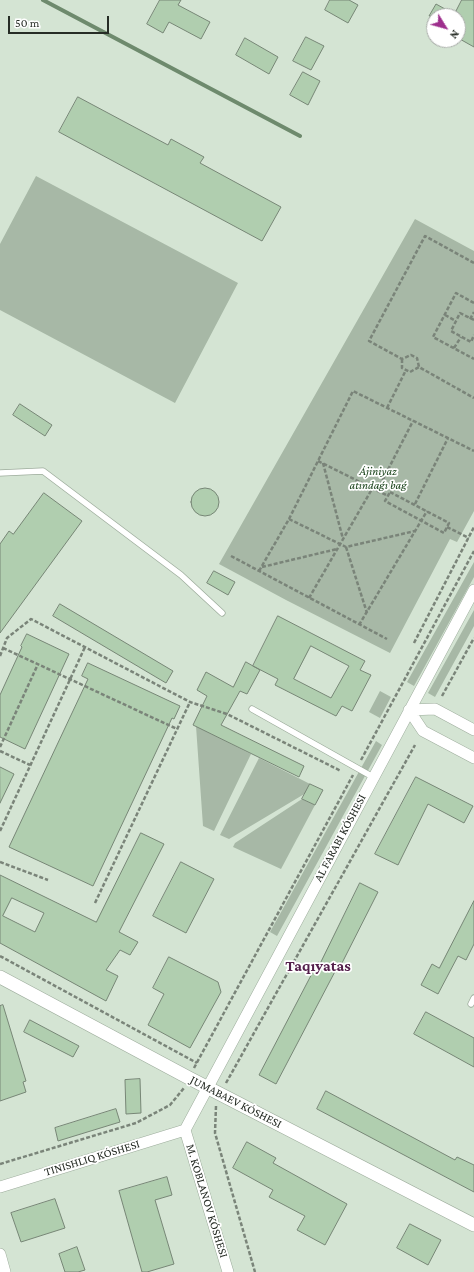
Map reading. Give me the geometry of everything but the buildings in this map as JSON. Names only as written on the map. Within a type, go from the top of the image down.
[{"type":"street","name":"AL FARABI KÓSHESI","points":[[185,1130],[474,590]]},
{"type":"street","points":[[409,710],[435,709],[474,730]]},
{"type":"street","points":[[409,710],[423,731],[474,758]]},
{"type":"street","name":"JUMABAEV KÓSHESI","points":[[0,977],[207,1087],[474,1225]]},
{"type":"street","points":[[0,1187],[185,1130]]},
{"type":"street","name":"M. KOBLANOV KÓSHESI","points":[[185,1130],[228,1272]]},
{"type":"street","points":[[0,1254],[5,1272]]},
{"type":"lane","points":[[0,473],[43,471],[181,575],[222,612]]},
{"type":"lane","points":[[252,709],[373,777]]},
{"type":"lane","points":[[471,1004],[474,998]]},
{"type":"path","points":[[402,359],[369,340],[425,236],[474,262]]},
{"type":"path","points":[[474,303],[456,293],[433,337],[474,359]]},
{"type":"path","points":[[470,319],[474,312]]},
{"type":"path","points":[[474,320],[460,313],[451,331],[471,342],[474,335]]},
{"type":"path","points":[[445,315],[456,321]]},
{"type":"path","points":[[454,348],[461,337]]},
{"type":"path","points":[[402,359],[411,355],[417,358],[419,368]]},
{"type":"path","points":[[402,359],[402,368],[410,372],[419,368]]},
{"type":"path","points":[[419,368],[474,398]]},
{"type":"path","points":[[388,408],[406,370]]},
{"type":"path","points":[[260,571],[289,519],[353,391],[474,451]]},
{"type":"path","points":[[377,491],[413,421]]},
{"type":"path","points":[[414,504],[448,438]]},
{"type":"path","points":[[318,461],[388,496]]},
{"type":"path","points":[[323,463],[343,539]]},
{"type":"path","points":[[310,598],[372,489]]},
{"type":"path","points":[[390,492],[414,504],[449,523],[444,532],[385,501],[390,492]]},
{"type":"path","points":[[359,625],[427,511]]},
{"type":"path","points":[[289,519],[346,547],[415,531]]},
{"type":"path","points":[[447,527],[469,538]]},
{"type":"path","points":[[414,643],[474,527]]},
{"type":"path","points":[[346,547],[367,612]]},
{"type":"path","points":[[262,567],[338,549]]},
{"type":"path","points":[[194,1069],[474,551]]},
{"type":"path","points":[[231,556],[387,640]]},
{"type":"path","points":[[0,656],[7,638],[31,619],[190,702],[228,714],[345,773]]},
{"type":"path","points":[[442,696],[474,638]]},
{"type":"path","points":[[0,831],[85,647]]},
{"type":"path","points":[[3,648],[177,729]]},
{"type":"path","points":[[0,747],[38,664]]},
{"type":"path","points":[[95,903],[190,702]]},
{"type":"path","points":[[225,1085],[415,745]]},
{"type":"path","points":[[0,751],[30,765]]},
{"type":"path","points":[[0,862],[48,880]]},
{"type":"path","points":[[0,956],[197,1063]]},
{"type":"path","points":[[0,1164],[136,1123],[170,1105],[184,1088]]},
{"type":"path","points":[[216,1104],[215,1133],[255,1272]]},
{"type":"green space","points":[[36,176],[238,283],[175,403],[0,310],[0,244]]},
{"type":"green space","name":"Ájiniyaz atındaǵı baǵ","points":[[415,219],[474,251],[474,511],[457,542],[450,539],[390,653],[219,564]]},
{"type":"green space","points":[[474,562],[474,577],[414,686],[407,682]]},
{"type":"green space","points":[[474,610],[474,626],[435,697],[428,693]]},
{"type":"green space","points":[[380,691],[391,697],[380,718],[369,712]]},
{"type":"green space","points":[[196,726],[251,754],[214,831],[203,826]]},
{"type":"green space","points":[[376,741],[382,745],[277,936],[270,932]]},
{"type":"green space","points":[[259,758],[310,784],[306,793],[229,839],[220,835]]},
{"type":"green space","points":[[302,799],[315,805],[281,869],[233,847],[235,843]]},
{"type":"waterway","points":[[43,0],[300,136]]},
{"type":"district","name":"Taqıyatas","points":[[318,966]]}]
